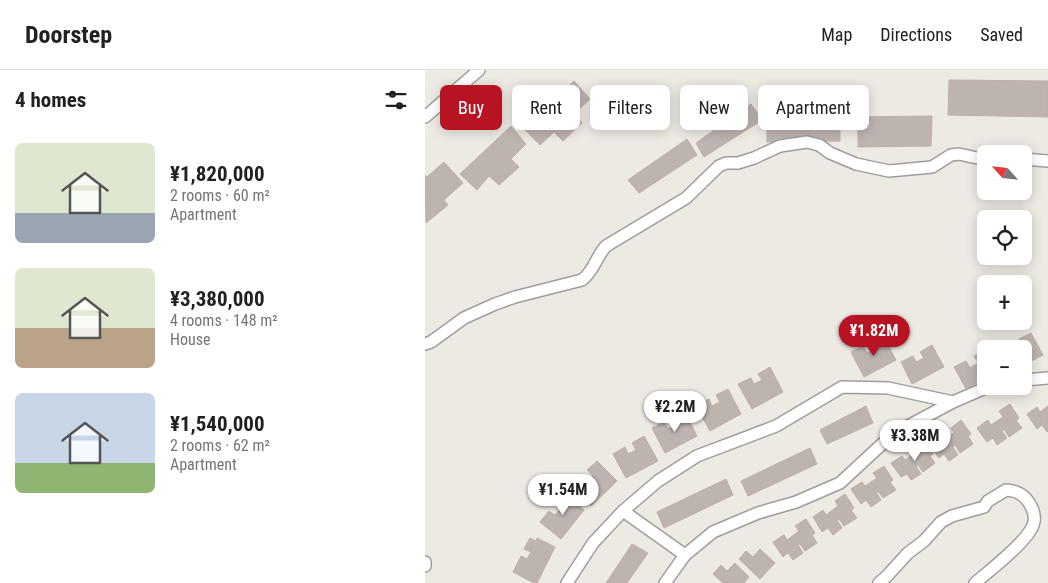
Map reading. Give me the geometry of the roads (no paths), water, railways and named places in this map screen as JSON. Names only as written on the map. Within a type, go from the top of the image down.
[{"type":"street","points":[[425,117],[479,70]]},
{"type":"street","points":[[425,344],[431,342],[464,318],[505,300],[582,280],[589,275],[600,252],[606,246],[687,198],[719,166],[726,163],[738,163],[755,158],[780,146],[807,142],[819,145],[830,153],[856,164],[889,171],[932,167],[951,155],[959,154],[977,158]]},
{"type":"street","points":[[1033,160],[1048,161]]},
{"type":"street","points":[[1032,379],[1048,378]]},
{"type":"street","points":[[567,583],[593,543],[623,511],[658,481],[697,456],[776,426],[842,387],[888,388],[953,402]]},
{"type":"street","points":[[665,583],[685,555],[713,532],[758,513],[796,502],[840,483],[893,434],[953,402],[977,392]]},
{"type":"street","points":[[879,583],[908,553],[924,541],[941,522],[952,516],[984,507],[993,497],[1006,490],[1022,494],[1035,514],[1033,525],[1027,536],[975,583]]},
{"type":"street","points":[[623,511],[685,555]]}]
